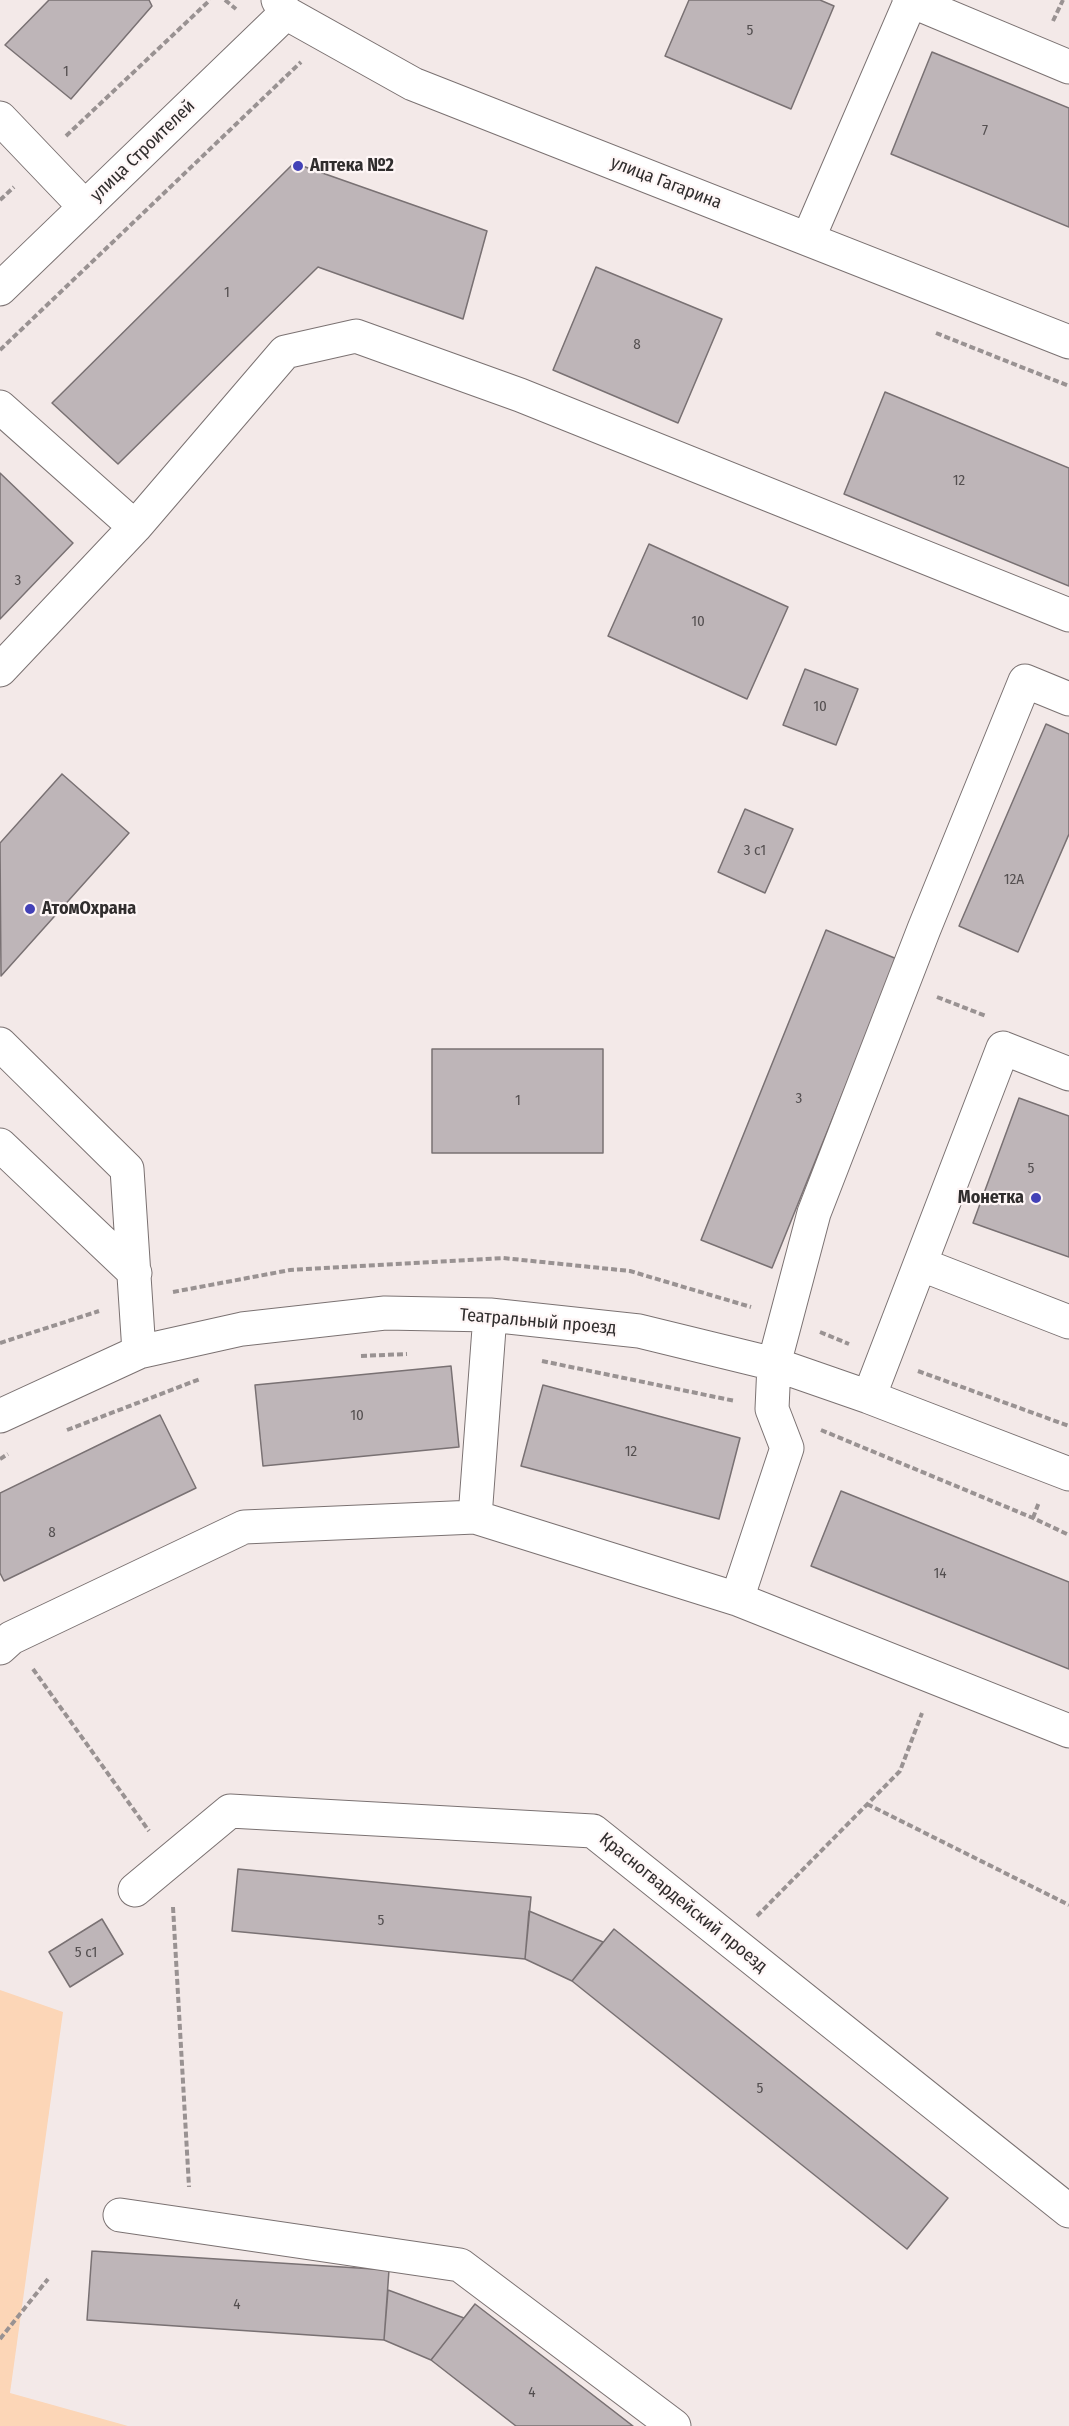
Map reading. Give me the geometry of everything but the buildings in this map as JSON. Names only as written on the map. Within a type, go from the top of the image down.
[{"type":"street","points":[[808,239],[910,0],[1069,67]]},
{"type":"street","name":"улица Гагарина","points":[[282,7],[413,84],[1069,342]]},
{"type":"street","name":"улица Строителей","points":[[0,289],[85,207],[282,7]]},
{"type":"street","points":[[0,118],[85,207]]},
{"type":"street","points":[[0,670],[135,527],[285,352],[356,336],[520,395],[1069,615]]},
{"type":"street","points":[[0,407],[135,527]]},
{"type":"street","points":[[737,1599],[787,1448],[772,1409],[774,1364],[814,1214],[924,929],[1024,681],[1069,699]]},
{"type":"street","points":[[0,1044],[128,1169],[139,1352]]},
{"type":"street","points":[[869,1397],[1003,1048],[1069,1074]]},
{"type":"street","points":[[0,1145],[135,1273]]},
{"type":"street","points":[[920,1264],[1069,1322]]},
{"type":"street","name":"Театральный проезд","points":[[0,1416],[139,1352],[242,1329],[385,1313],[490,1315],[639,1331],[774,1364],[869,1397],[1069,1474]]},
{"type":"street","points":[[475,1517],[490,1315]]},
{"type":"street","points":[[0,1648],[11,1638],[244,1527],[475,1517],[737,1599],[1069,1731]]},
{"type":"street","name":"Красногвардейский проезд","points":[[135,1890],[230,1811],[593,1831],[1069,2211]]},
{"type":"street","points":[[120,2215],[460,2265],[674,2426]]},
{"type":"path","points":[[0,200],[210,0]]},
{"type":"path","points":[[0,350],[303,61]]},
{"type":"path","points":[[487,1349],[772,1409],[1069,1535]]},
{"type":"path","points":[[360,1356],[418,1353]]},
{"type":"path","points":[[58,1433],[211,1375]]},
{"type":"path","points":[[0,1459],[15,1449]]},
{"type":"path","points":[[732,1942],[900,1771],[935,1678]]},
{"type":"path","points":[[867,1804],[1069,1905]]},
{"type":"path","points":[[0,2339],[48,2279]]},
{"type":"shaded area","points":[[0,1990],[63,2012],[10,2393],[128,2426],[0,2426]]},
{"type":"place","name":"Аптека №2","points":[[298,166]]},
{"type":"place","name":"АтомОхрана","points":[[30,909]]},
{"type":"place","name":"Монетка","points":[[1036,1198]]}]
